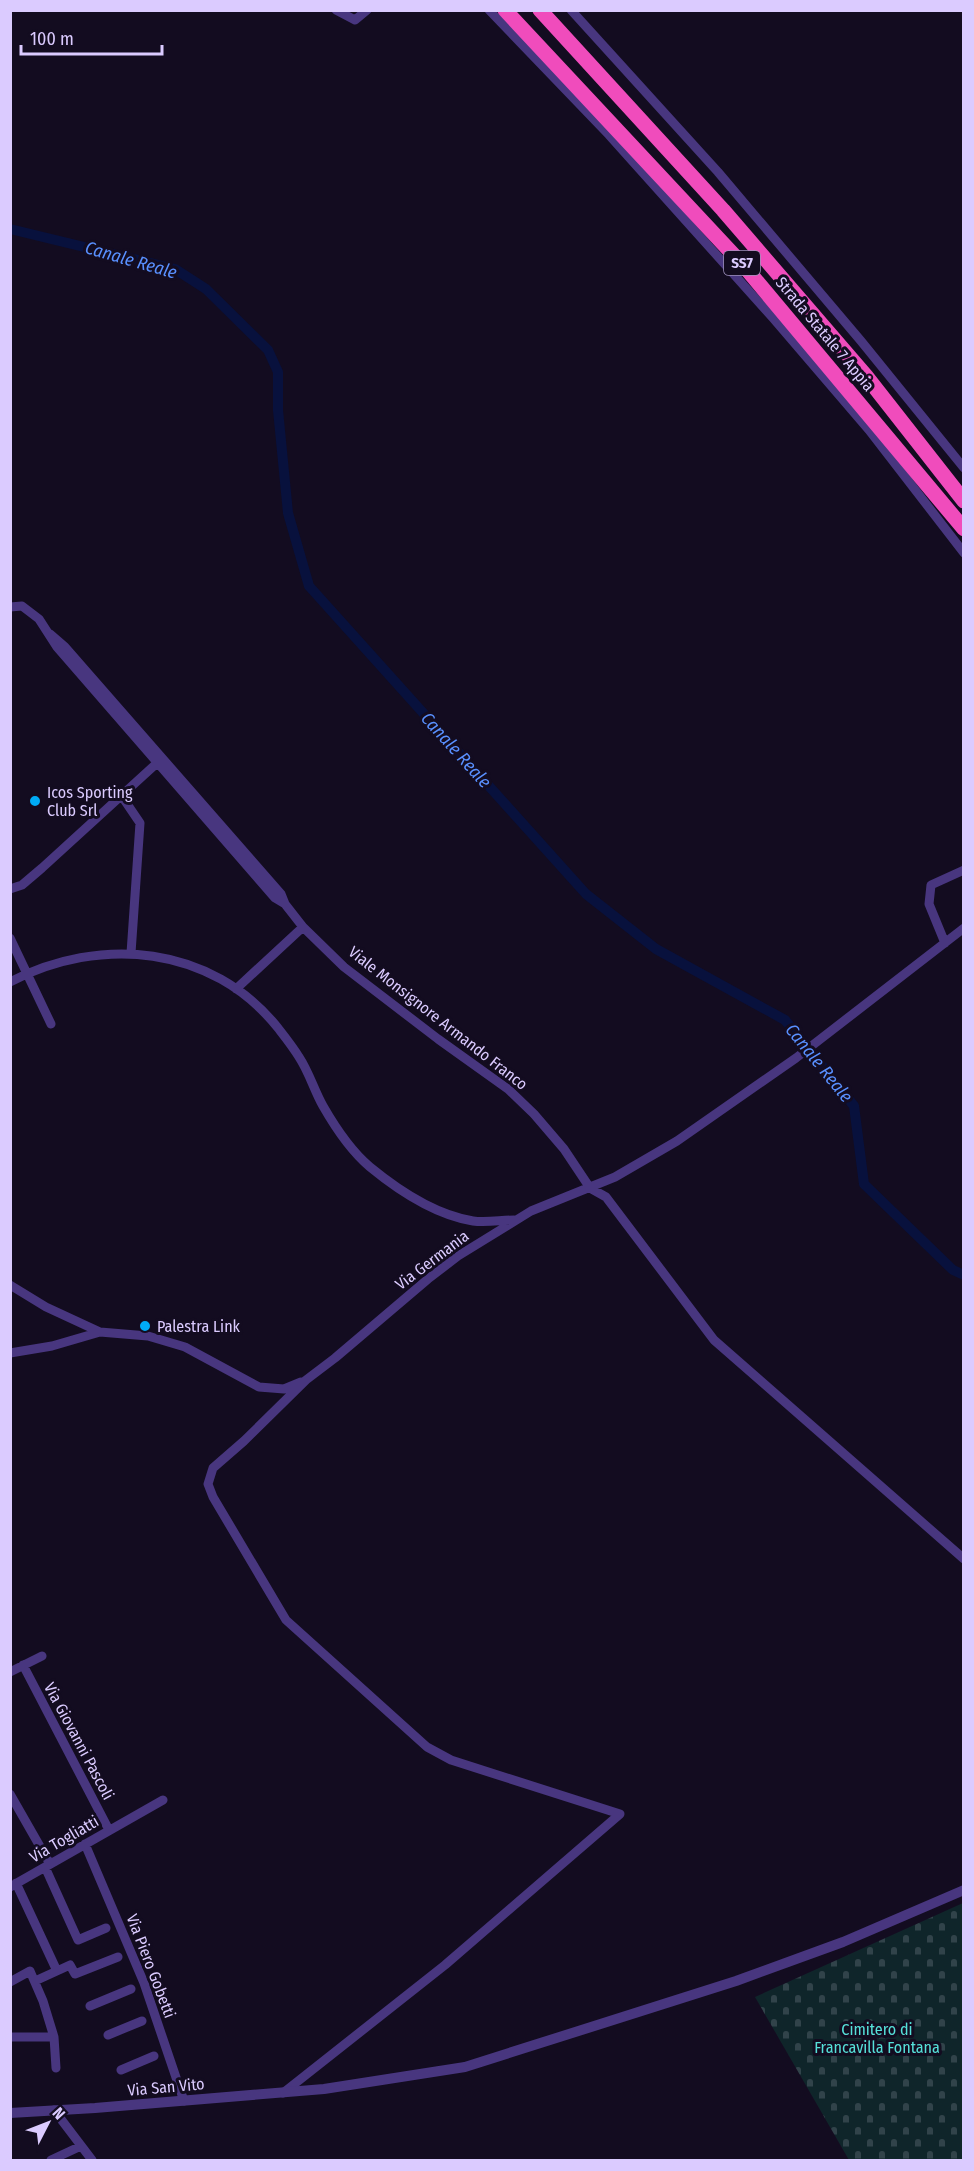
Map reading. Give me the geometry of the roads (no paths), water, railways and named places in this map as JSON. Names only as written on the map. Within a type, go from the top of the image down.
[{"type":"highway","name":"Strada Statale 7 Appia","points":[[505,10],[744,266],[963,529]]},
{"type":"highway","name":"Strada Statale 7 Appia","points":[[540,10],[723,210],[866,376],[963,501]]},
{"type":"street","points":[[336,10],[355,20],[367,10]]},
{"type":"street","points":[[489,10],[609,135],[773,318],[869,430],[963,553]]},
{"type":"street","points":[[571,10],[725,181],[861,341],[963,468]]},
{"type":"street","name":"Viale Monsignore Armando Franco","points":[[10,607],[22,606],[39,619],[57,647],[156,764],[274,898],[285,904]]},
{"type":"street","name":"Viale Monsignore Armando Franco","points":[[50,634],[65,646],[281,894],[285,904],[303,927],[344,967],[508,1089],[534,1114],[564,1149],[590,1188],[606,1197],[714,1340],[963,1559]]},
{"type":"street","points":[[10,889],[22,885],[156,764]]},
{"type":"street","points":[[121,795],[140,823],[131,952]]},
{"type":"street","points":[[945,943],[929,904],[931,885],[963,870]]},
{"type":"street","points":[[236,989],[303,927]]},
{"type":"street","name":"Via Germania","points":[[283,2093],[445,1965],[620,1814],[451,1760],[427,1747],[286,1620],[213,1497],[208,1484],[213,1468],[306,1380],[443,1268],[531,1211],[615,1177],[678,1141],[796,1058],[963,928]]},
{"type":"street","points":[[10,938],[51,1024]]},
{"type":"street","points":[[10,982],[27,973],[74,958],[131,952],[176,959],[216,977],[236,989],[276,1025],[300,1058],[322,1105],[343,1136],[368,1166],[399,1188],[439,1211],[474,1221],[516,1220]]},
{"type":"street","points":[[10,1285],[46,1307],[100,1332],[148,1336],[185,1347],[259,1387],[284,1389],[306,1380]]},
{"type":"street","points":[[10,1353],[52,1346],[100,1332]]},
{"type":"street","points":[[10,1672],[42,1656]]},
{"type":"street","name":"Via Giovanni Pascoli","points":[[23,1665],[109,1830]]},
{"type":"street","points":[[10,1794],[47,1865],[78,1940],[106,1928]]},
{"type":"street","name":"Via Togliatti","points":[[13,1885],[163,1800]]},
{"type":"street","name":"Via Piero Gobetti","points":[[85,1844],[144,1983],[184,2101]]},
{"type":"street","points":[[13,1885],[57,1971]]},
{"type":"street","name":"Via San Vito","points":[[10,2113],[324,2089],[465,2067],[736,1982],[843,1942],[963,1890]]},
{"type":"street","points":[[35,1982],[70,1965],[75,1974],[118,1957]]},
{"type":"street","points":[[10,1982],[30,1971],[54,2037],[56,2068]]},
{"type":"street","points":[[90,2006],[131,1989]]},
{"type":"street","points":[[108,2035],[142,2021]]},
{"type":"street","points":[[10,2037],[54,2037]]},
{"type":"street","points":[[121,2070],[154,2056]]},
{"type":"street","points":[[54,2110],[92,2160]]},
{"type":"street","points":[[51,2160],[81,2146]]},
{"type":"waterway","name":"Canale Reale","points":[[10,229],[175,269],[206,289],[268,350],[278,372],[278,410],[288,513],[309,586],[586,894],[656,949],[785,1020],[854,1106],[864,1184],[953,1270],[964,1275]]},
{"type":"place","name":"Icos Sporting Club Srl","points":[[35,801]]},
{"type":"place","name":"Palestra Link","points":[[145,1326]]},
{"type":"park label","name":"Cimitero di Francavilla Fontana","points":[[877,2038]]}]
